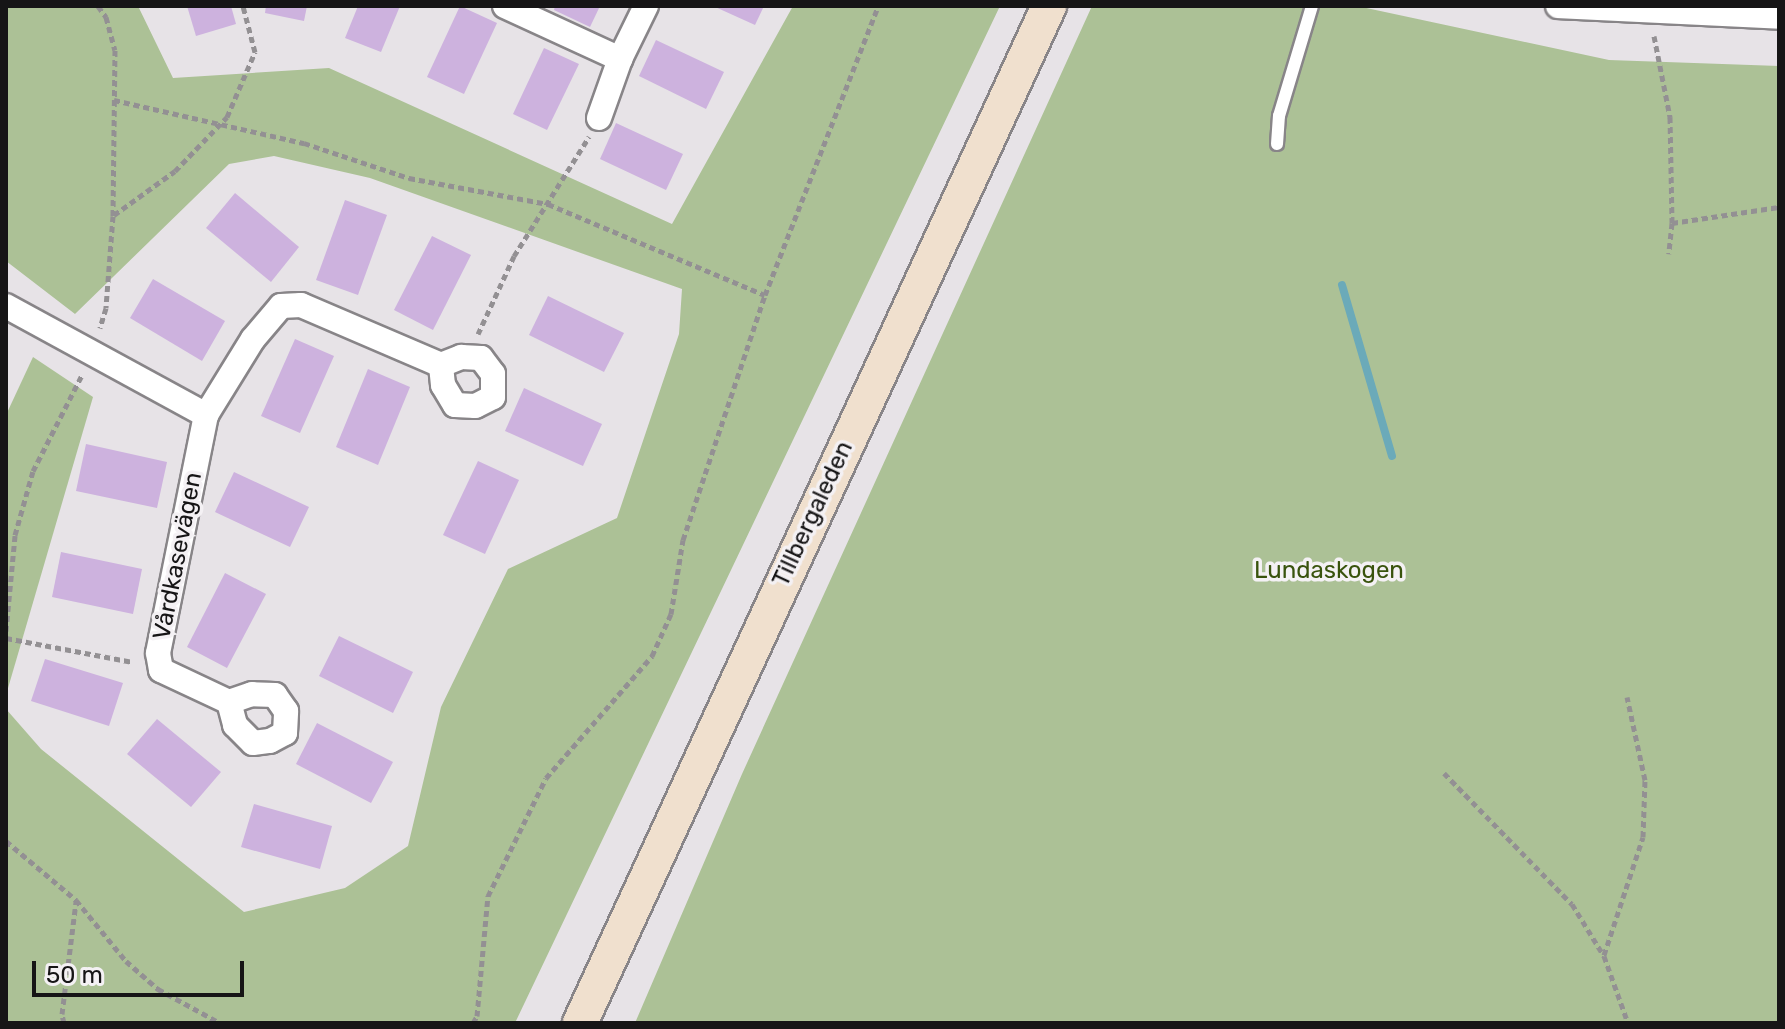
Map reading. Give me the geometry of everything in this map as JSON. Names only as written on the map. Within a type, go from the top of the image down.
[{"type":"main road","name":"Tillbergaleden","points":[[580,1023],[1049,6]]},
{"type":"street","points":[[505,6],[620,59]]},
{"type":"street","points":[[599,118],[620,59],[646,6]]},
{"type":"street","points":[[1558,6],[1779,17]]},
{"type":"street","name":"Vårdkasevägen","points":[[229,702],[161,670],[158,653],[206,415],[253,339],[281,306],[301,305],[441,365]]},
{"type":"street","points":[[6,306],[206,415]]},
{"type":"lane","points":[[1277,144],[1279,116],[1312,6]]},
{"type":"path","points":[[6,631],[15,535],[33,471],[91,354],[106,308],[113,216],[115,50],[106,17],[98,6]]},
{"type":"path","points":[[113,216],[175,171],[221,125],[255,52],[243,6]]},
{"type":"path","points":[[473,1023],[477,1016],[488,896],[546,778],[652,656],[671,614],[683,540],[765,295],[878,6]]},
{"type":"path","points":[[1649,12],[1670,117],[1672,223],[1669,254]]},
{"type":"path","points":[[114,100],[304,143],[409,178],[548,204],[765,295]]},
{"type":"path","points":[[441,365],[476,339],[514,256],[599,118]]},
{"type":"path","points":[[1672,223],[1779,207]]},
{"type":"path","points":[[6,638],[161,670]]},
{"type":"path","points":[[1604,956],[1643,837],[1645,780],[1627,697]]},
{"type":"path","points":[[1444,773],[1572,904],[1604,956],[1628,1023]]},
{"type":"path","points":[[6,841],[76,900],[126,961],[158,989],[220,1023]]},
{"type":"path","points":[[64,1023],[62,1014],[76,900]]},
{"type":"green space","points":[[6,6],[138,6],[173,78],[329,68],[672,224],[793,6],[1000,6],[515,1023],[6,1023],[6,709],[41,749],[244,912],[345,888],[408,846],[441,707],[508,569],[617,518],[679,334],[682,289],[370,178],[274,156],[229,164],[75,314],[6,261]]},
{"type":"green space","name":"Lundaskogen","points":[[1092,6],[1357,6],[1609,60],[1779,66],[1779,1023],[635,1023],[742,774]]},
{"type":"green space","points":[[33,357],[93,397],[6,695],[6,415]]},
{"type":"building","points":[[187,6],[231,6],[236,24],[196,36]]},
{"type":"building","points":[[266,6],[307,6],[304,21],[265,13]]},
{"type":"building","points":[[358,6],[400,6],[381,52],[345,38]]},
{"type":"building","points":[[460,6],[497,23],[464,94],[427,77]]},
{"type":"building","points":[[555,6],[600,6],[590,27],[554,10]]},
{"type":"building","points":[[713,6],[764,6],[755,25]]},
{"type":"building","points":[[656,40],[724,72],[706,109],[639,76]]},
{"type":"building","points":[[544,48],[579,64],[547,130],[513,114]]},
{"type":"building","points":[[616,123],[683,154],[666,190],[600,159]]},
{"type":"building","points":[[235,193],[299,247],[271,282],[206,228]]},
{"type":"building","points":[[345,200],[387,215],[358,295],[316,280]]},
{"type":"building","points":[[432,236],[471,255],[433,330],[394,310]]},
{"type":"building","points":[[153,279],[225,321],[202,361],[130,318]]},
{"type":"building","points":[[548,296],[624,333],[604,372],[529,335]]},
{"type":"building","points":[[295,339],[334,356],[300,433],[261,416]]},
{"type":"building","points":[[368,369],[410,387],[378,465],[336,447]]},
{"type":"building","points":[[524,388],[602,424],[583,466],[505,431]]},
{"type":"building","points":[[86,444],[167,462],[157,508],[76,491]]},
{"type":"building","points":[[478,461],[519,480],[485,554],[443,535]]},
{"type":"building","points":[[234,472],[309,507],[290,547],[215,512]]},
{"type":"building","points":[[61,552],[142,569],[133,614],[52,597]]},
{"type":"building","points":[[225,573],[266,594],[227,668],[187,647]]},
{"type":"building","points":[[339,636],[413,672],[393,713],[319,676]]},
{"type":"building","points":[[45,659],[123,683],[109,726],[31,701]]},
{"type":"building","points":[[157,719],[221,772],[191,807],[127,754]]},
{"type":"building","points":[[317,723],[393,762],[371,803],[296,764]]},
{"type":"building","points":[[254,804],[332,826],[320,869],[241,847]]},
{"type":"waterway","points":[[1342,285],[1392,456]]}]
